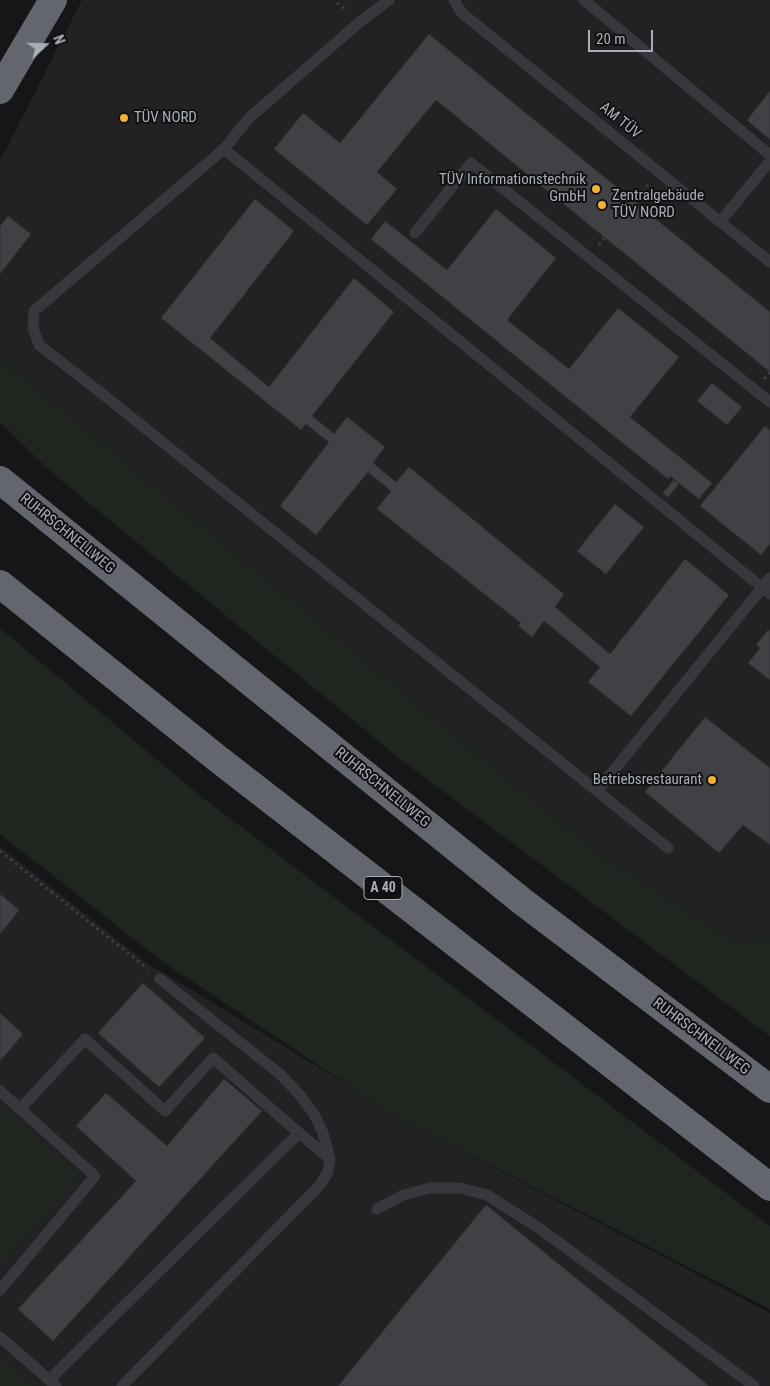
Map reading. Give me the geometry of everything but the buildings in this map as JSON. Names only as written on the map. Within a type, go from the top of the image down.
[{"type":"highway","points":[[0,67],[39,0]]},
{"type":"highway","points":[[0,90],[52,0]]},
{"type":"highway","name":"RUHRSCHNELLWEG","points":[[0,480],[523,902],[770,1089]]},
{"type":"highway","name":"A 40","points":[[0,584],[218,760],[770,1187]]},
{"type":"lane","points":[[388,0],[249,118],[224,149],[34,311],[33,328],[39,346],[124,410],[668,848]]},
{"type":"lane","name":"AM TÜV","points":[[454,0],[462,13],[770,262]]},
{"type":"lane","points":[[584,0],[770,155]]},
{"type":"lane","points":[[224,149],[766,591]]},
{"type":"lane","points":[[720,222],[770,161]]},
{"type":"lane","points":[[415,233],[471,162],[770,402]]},
{"type":"lane","points":[[597,790],[766,591],[770,578]]},
{"type":"lane","points":[[122,1386],[320,1185],[328,1172],[330,1159],[323,1133],[314,1114],[286,1080],[160,979]]},
{"type":"lane","points":[[20,1109],[85,1038],[165,1111],[213,1058],[330,1159]]},
{"type":"lane","points":[[0,1091],[95,1176],[0,1290]]},
{"type":"lane","points":[[0,1338],[53,1383],[299,1133]]},
{"type":"lane","points":[[377,1209],[403,1195],[430,1188],[460,1188],[486,1195],[538,1228],[754,1386]]},
{"type":"path","points":[[635,202],[659,172]]},
{"type":"path","points":[[0,851],[160,979]]},
{"type":"shaded area","points":[[82,0],[770,0],[770,939],[733,942],[592,849],[0,359],[0,161]]},
{"type":"shaded area","points":[[0,359],[592,849],[733,942],[770,939],[770,1036],[399,758],[50,471],[0,422]]},
{"type":"shaded area","points":[[0,628],[199,795],[770,1226],[770,1309],[395,1116],[163,962],[0,834]]},
{"type":"shaded area","points":[[0,846],[147,963],[415,1126],[770,1313],[770,1386],[0,1386]]},
{"type":"shaded area","points":[[0,1104],[80,1176],[0,1266]]},
{"type":"shaded area","points":[[0,1358],[31,1386],[0,1386]]},
{"type":"place","name":"TÜV NORD","points":[[124,118]]},
{"type":"place","name":"TÜV Informationstechnik GmbH","points":[[596,189]]},
{"type":"place","name":"Zentralgebäude TÜV NORD","points":[[602,205]]},
{"type":"place","name":"Betriebsrestaurant","points":[[712,780]]}]
